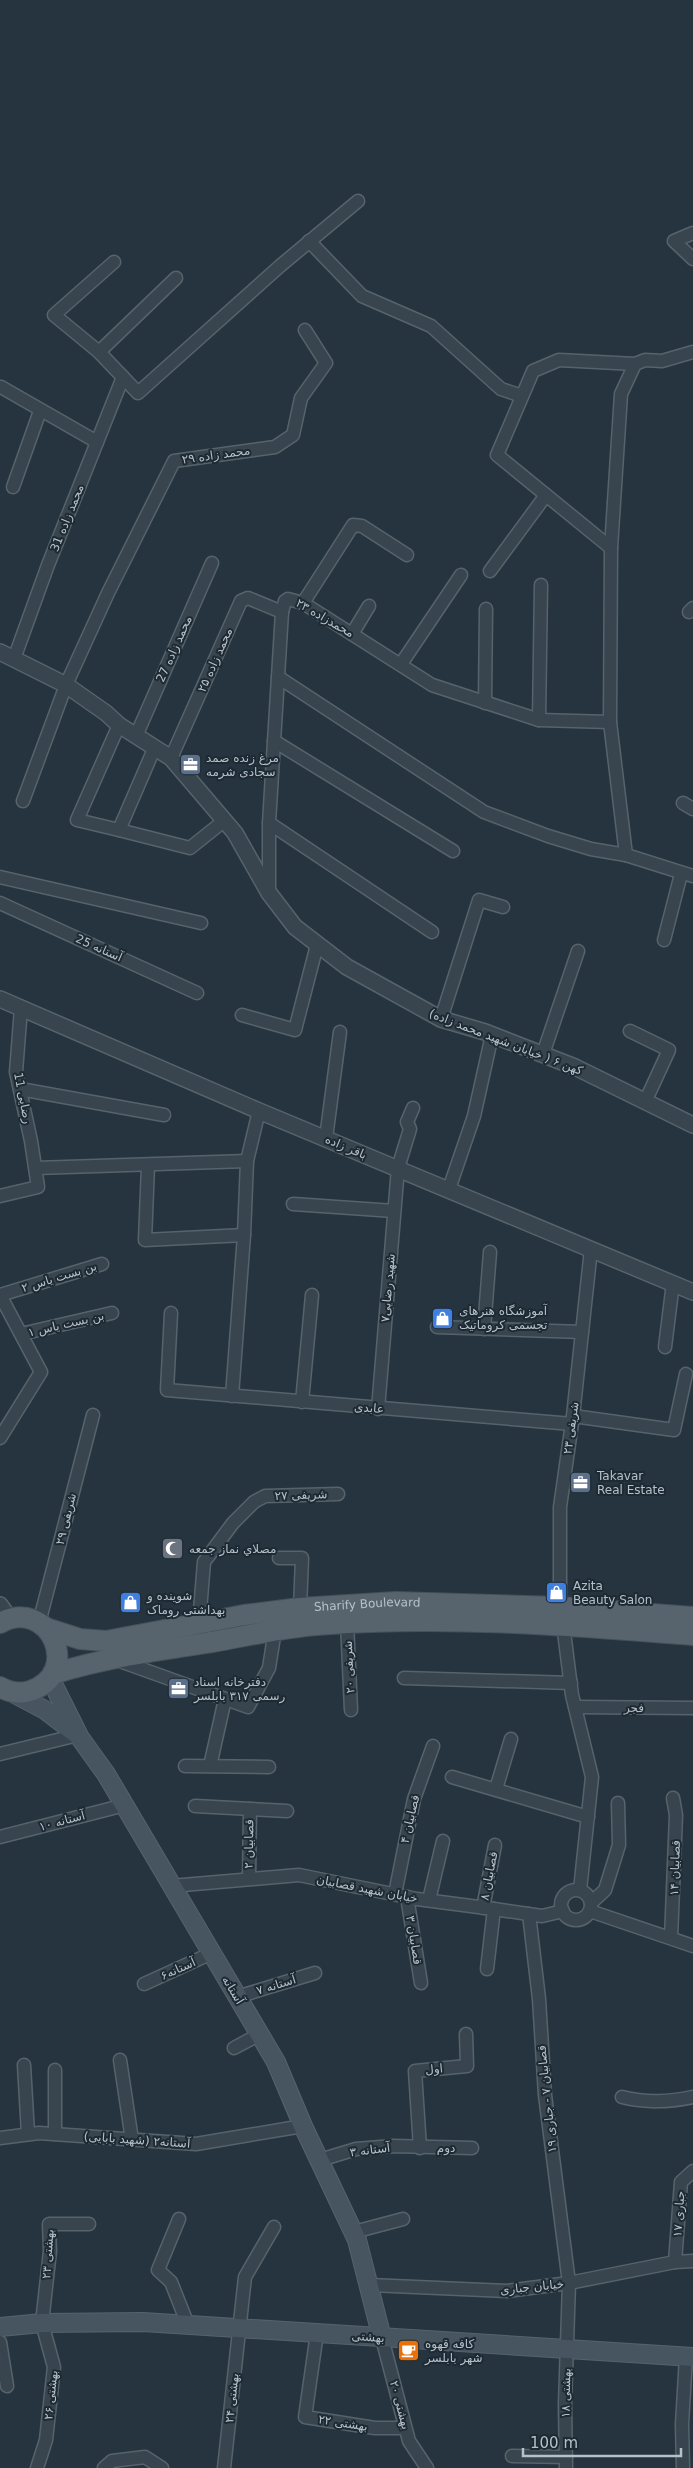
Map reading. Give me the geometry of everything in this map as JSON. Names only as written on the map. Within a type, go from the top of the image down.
[{"type":"main road","name":"Sharify Boulevard","points":[[3,1616],[20,1618],[80,1639],[98,1640],[300,1608],[396,1602],[561,1616],[693,1635]]},
{"type":"main road","name":"Sharify Boulevard","points":[[3,1688],[24,1692],[39,1688],[52,1676],[107,1660],[275,1630],[347,1623],[561,1616],[693,1617]]},
{"type":"main road","points":[[43,1625],[56,1645],[57,1664],[52,1676],[78,1735]]},
{"type":"main road","points":[[98,1640],[90,1645],[87,1651],[90,1657],[107,1660]]},
{"type":"main road","name":"آستانه","points":[[3,1688],[45,1710],[78,1735],[125,1805],[171,1886],[260,2034],[276,2062],[303,2126],[354,2232],[370,2285],[382,2338]]},
{"type":"main road","name":"بهشتی","points":[[0,2327],[42,2323],[143,2322],[689,2357]]},
{"type":"street","points":[[114,262],[54,315],[99,352],[138,393],[309,241],[358,201]]},
{"type":"street","points":[[693,233],[674,240],[693,259]]},
{"type":"street","points":[[309,241],[362,296],[431,326],[500,389],[522,396]]},
{"type":"street","points":[[99,352],[176,278]]},
{"type":"street","name":"محمد زاده ۲۹","points":[[66,686],[108,593],[174,461],[275,447],[293,435],[301,398],[326,363],[305,330]]},
{"type":"street","points":[[611,548],[497,455],[533,371],[559,360],[635,364],[645,360],[662,361],[693,352]]},
{"type":"street","points":[[626,856],[610,722],[611,548],[621,394],[635,364]]},
{"type":"street","name":"محمد زاده 31","points":[[14,659],[48,565],[123,377]]},
{"type":"street","points":[[1,387],[97,442]]},
{"type":"street","points":[[13,487],[40,411]]},
{"type":"street","points":[[490,571],[546,496]]},
{"type":"street","points":[[303,603],[353,525],[362,526],[406,555]]},
{"type":"street","name":"محمد زاده 27","points":[[136,736],[212,562]]},
{"type":"street","points":[[401,664],[461,575]]},
{"type":"street","points":[[538,720],[541,585]]},
{"type":"street","name":"محمد زاده ۲۵","points":[[171,758],[242,601],[248,598],[282,612]]},
{"type":"street","name":"محمدزاده ۲۳","points":[[269,893],[269,823],[282,612],[285,601],[288,599],[303,603],[432,685],[538,720],[610,722]]},
{"type":"street","points":[[352,634],[369,606]]},
{"type":"street","points":[[485,702],[486,609]]},
{"type":"street","name":"کهن ۶ ( خیابان شهید محمد زاده)","points":[[0,652],[66,686],[106,713],[119,725],[154,749],[171,758],[235,832],[269,893],[294,927],[347,967],[441,1019],[492,1035],[575,1067],[693,1125]]},
{"type":"street","points":[[278,677],[484,812],[548,836],[591,849],[626,856],[687,875],[664,940]]},
{"type":"street","points":[[23,800],[66,686]]},
{"type":"street","points":[[119,725],[77,820],[190,848],[225,820]]},
{"type":"street","points":[[274,741],[453,851]]},
{"type":"street","points":[[119,830],[154,749]]},
{"type":"street","points":[[269,823],[432,932]]},
{"type":"street","points":[[0,878],[201,922]]},
{"type":"street","points":[[441,1019],[479,900],[503,907]]},
{"type":"street","name":"آستانه 25","points":[[0,903],[197,992]]},
{"type":"street","points":[[242,1015],[295,1030],[317,945]]},
{"type":"street","points":[[543,1054],[578,950]]},
{"type":"street","name":"باقر زاده","points":[[0,1000],[259,1111],[693,1292]]},
{"type":"street","name":"رضایی 11","points":[[0,1196],[38,1187],[36,1168],[16,1072],[21,1008]]},
{"type":"street","points":[[630,1031],[669,1050],[645,1102]]},
{"type":"street","points":[[326,1138],[340,1032]]},
{"type":"street","points":[[449,1190],[474,1116],[492,1035]]},
{"type":"street","points":[[20,1089],[164,1115]]},
{"type":"street","name":"شهید رضایی۷","points":[[378,1409],[398,1168],[410,1129],[407,1122],[413,1108]]},
{"type":"street","points":[[232,1396],[244,1235],[247,1161],[259,1111]]},
{"type":"street","points":[[36,1168],[148,1166],[247,1161]]},
{"type":"street","points":[[148,1166],[145,1240],[244,1235]]},
{"type":"street","points":[[293,1204],[394,1210]]},
{"type":"street","name":"شریفی ۲۳","points":[[580,1890],[592,1777],[575,1707],[561,1616],[560,1507],[573,1420],[591,1249]]},
{"type":"street","points":[[484,1329],[490,1252]]},
{"type":"street","name":"بن بست یاس ۲","points":[[21,1334],[0,1295],[102,1264]]},
{"type":"street","points":[[665,1347],[673,1283]]},
{"type":"street","points":[[302,1402],[312,1295]]},
{"type":"street","name":"بن بست یاس ۱","points":[[21,1334],[112,1313]]},
{"type":"street","name":"عابدی","points":[[171,1313],[167,1390],[378,1409],[573,1420],[674,1430],[686,1374]]},
{"type":"street","points":[[437,1327],[582,1332]]},
{"type":"street","points":[[0,1438],[41,1372],[21,1334]]},
{"type":"street","name":"شریفی ۲۹","points":[[43,1625],[93,1415]]},
{"type":"street","name":"شریفی ۲۷","points":[[199,1623],[204,1562],[233,1522],[254,1502],[265,1496],[338,1494]]},
{"type":"street","points":[[279,1558],[302,1558],[300,1608]]},
{"type":"street","name":"شریفی ۲۰","points":[[347,1623],[351,1710]]},
{"type":"street","points":[[107,1660],[248,1707],[270,1668],[275,1630]]},
{"type":"street","points":[[404,1678],[571,1683]]},
{"type":"street","points":[[210,1766],[225,1699]]},
{"type":"street","name":"فجر","points":[[575,1707],[693,1708]]},
{"type":"street","points":[[0,1754],[78,1735]]},
{"type":"street","points":[[496,1789],[511,1739]]},
{"type":"street","name":"قصابیان ۴","points":[[401,1896],[414,1799],[433,1746]]},
{"type":"street","points":[[185,1766],[270,1767]]},
{"type":"street","points":[[452,1777],[588,1817]]},
{"type":"street","name":"قصابیان ۱۴","points":[[671,1938],[676,1852],[674,1798]]},
{"type":"street","points":[[591,1907],[589,1897],[580,1890],[573,1890],[563,1898],[563,1911],[573,1919],[586,1916],[605,1890],[619,1845],[618,1803]]},
{"type":"street","name":"آستانه ۱۰","points":[[0,1837],[125,1805]]},
{"type":"street","points":[[195,1806],[287,1810]]},
{"type":"street","name":"قصابیان ۲","points":[[249,1879],[250,1809]]},
{"type":"street","points":[[429,1900],[443,1841]]},
{"type":"street","name":"قصابیان ۸","points":[[487,1969],[488,1908],[495,1845]]},
{"type":"street","name":"خیابان شهید قصابیان","points":[[171,1886],[299,1875],[401,1896],[542,1916],[563,1911]]},
{"type":"street","name":"قصابیان ۳","points":[[401,1896],[421,1984]]},
{"type":"street","points":[[591,1907],[693,1946]]},
{"type":"street","name":"قصابيان ۷ - جباری ۱۹","points":[[529,1914],[539,1999],[545,2095],[570,2283],[567,2349]]},
{"type":"street","name":"آستانه۶","points":[[144,1984],[212,1953]]},
{"type":"street","name":"آستانه ۷","points":[[237,1996],[315,1972]]},
{"type":"street","points":[[234,2048],[260,2034]]},
{"type":"street","name":"اول","points":[[420,2148],[415,2071],[467,2066],[466,2034]]},
{"type":"street","points":[[120,2060],[132,2140]]},
{"type":"street","points":[[24,2065],[28,2134]]},
{"type":"street","points":[[55,2070],[55,2134]]},
{"type":"street","points":[[622,2097],[646,2102],[671,2101],[693,2096]]},
{"type":"street","name":"آستانه۲ (شهید بابایی)","points":[[0,2138],[28,2134],[55,2134],[196,2144],[303,2126]]},
{"type":"street","name":"آستانه ۳","points":[[320,2160],[356,2149],[393,2146],[420,2148]]},
{"type":"street","name":"دوم","points":[[420,2148],[472,2148]]},
{"type":"street","name":"جباری ۱۷","points":[[675,2262],[681,2182],[693,2171]]},
{"type":"street","points":[[180,2219],[158,2270],[171,2282],[188,2325]]},
{"type":"street","points":[[354,2232],[403,2219]]},
{"type":"street","name":"بهشتی ۲۳","points":[[42,2323],[50,2251],[49,2224],[89,2224]]},
{"type":"street","name":"بهشتی ۲۴","points":[[224,2468],[245,2277],[274,2227]]},
{"type":"street","name":"خیابان جباری","points":[[370,2285],[507,2291],[570,2283],[675,2262],[693,2261]]},
{"type":"street","name":"بهشتی ۲۶","points":[[37,2468],[46,2440],[54,2367],[42,2323]]},
{"type":"street","name":"بهشتی ۲۲","points":[[317,2333],[305,2417],[375,2428],[406,2428]]},
{"type":"street","name":"بهشتی ۲۰","points":[[382,2338],[410,2441],[427,2468]]},
{"type":"street","points":[[0,2342],[7,2386]]},
{"type":"street","name":"بهشتی ۱۸","points":[[566,2462],[567,2349]]},
{"type":"street","points":[[682,2468],[688,2423],[689,2357]]},
{"type":"street","points":[[512,2456],[566,2462]]},
{"type":"street","points":[[104,2468],[112,2461],[145,2457],[162,2468]]},
{"type":"place","name":"مرغ زنده صمد سجادی شرمه","points":[[190,765]]},
{"type":"place","name":"آموزشگاه هنرهای تجسمی کروماتیک","points":[[443,1318]]},
{"type":"place","name":"Takavar Real Estate","points":[[581,1483]]},
{"type":"place","name":"مصلاي نماز جمعه","points":[[173,1549]]},
{"type":"place","name":"Azita Beauty Salon","points":[[557,1593]]},
{"type":"place","name":"شوینده و بهداشتی روماک","points":[[131,1603]]},
{"type":"place","name":"دفترخانه اسناد رسمی ۳۱۷ بابلسر","points":[[178,1689]]},
{"type":"place","name":"کافه قهوه شهر بابلسر","points":[[409,2351]]}]
